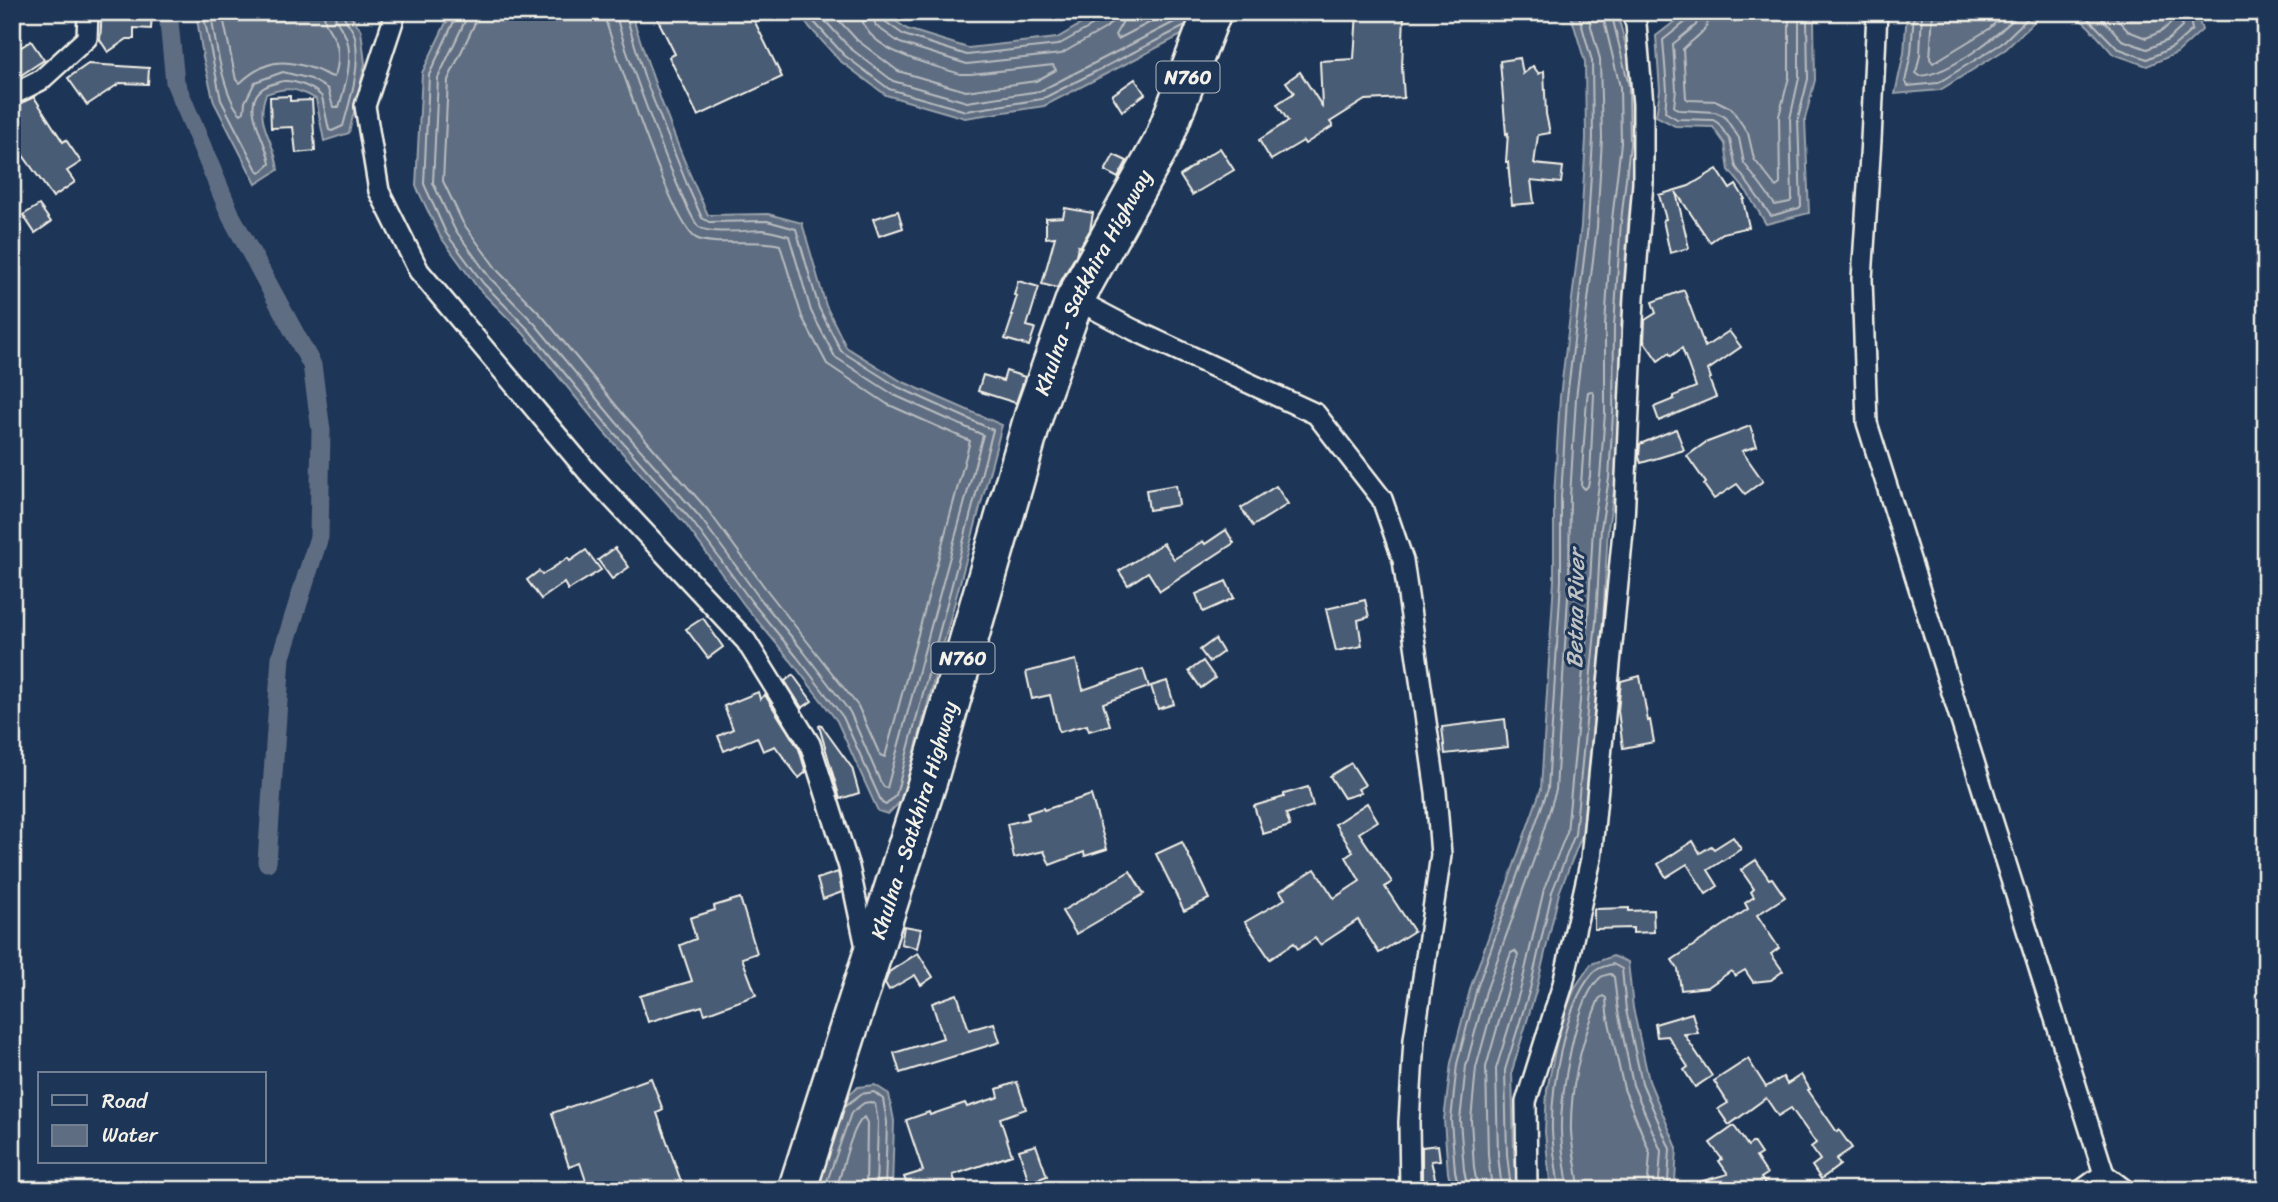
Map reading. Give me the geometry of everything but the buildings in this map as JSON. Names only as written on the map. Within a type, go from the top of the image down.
[{"type":"highway","name":"Khulna - Satkhira Highway","points":[[797,1190],[929,778],[1035,411],[1075,299],[1163,141],[1212,12]]},
{"type":"street","points":[[12,94],[41,80],[87,38],[88,12]]},
{"type":"street","points":[[396,12],[365,106],[379,191],[419,271],[587,471],[746,641],[810,744],[849,867],[869,961]]},
{"type":"street","points":[[1527,1190],[1526,1102],[1563,984],[1591,859],[1624,521],[1634,298],[1643,183],[1643,104],[1636,24],[1631,12]]},
{"type":"street","points":[[1877,12],[1862,279],[1867,423],[2104,1174],[2124,1190]]},
{"type":"street","points":[[1075,299],[1134,330],[1316,414],[1382,499],[1404,560],[1436,792],[1441,856],[1414,1039],[1409,1122],[1410,1190]]},
{"type":"street","points":[[2082,1190],[2104,1174]]},
{"type":"water","points":[[196,12],[348,12],[361,30],[365,64],[349,133],[324,141],[316,99],[291,89],[266,94],[262,115],[278,170],[256,184],[214,102]]},
{"type":"water","points":[[451,12],[631,12],[666,115],[708,215],[768,214],[802,223],[826,306],[846,347],[901,381],[1002,425],[902,800],[888,814],[878,811],[837,721],[745,606],[686,525],[604,432],[524,334],[478,288],[440,236],[416,186],[422,73]]},
{"type":"water","points":[[796,12],[883,12],[907,29],[968,48],[1057,38],[1102,12],[1226,12],[1044,106],[965,118],[886,95],[839,60]]},
{"type":"water","name":"Betna River","points":[[1570,12],[1617,12],[1636,85],[1637,144],[1628,222],[1621,326],[1616,479],[1608,528],[1603,622],[1582,835],[1559,893],[1536,991],[1512,1071],[1514,1154],[1518,1190],[1453,1190],[1448,1173],[1444,1120],[1451,1063],[1471,986],[1541,789],[1554,580],[1554,497],[1560,397],[1581,226],[1586,138],[1585,62]]},
{"type":"water","points":[[1687,12],[1819,12],[1814,20],[1815,80],[1805,119],[1809,213],[1766,224],[1747,192],[1729,170],[1725,144],[1713,127],[1675,126],[1656,116],[1660,90],[1656,36]]},
{"type":"water","points":[[1907,12],[2044,12],[2006,49],[1940,90],[1895,94],[1904,53]]},
{"type":"water","points":[[2072,12],[2196,12],[2202,30],[2177,53],[2147,66],[2113,54]]},
{"type":"water","points":[[1613,956],[1628,962],[1633,1008],[1649,1081],[1677,1148],[1675,1181],[1679,1190],[1553,1190],[1550,1182],[1545,1132],[1547,1090],[1561,1021],[1576,986],[1591,964]]},
{"type":"water","points":[[875,1085],[889,1094],[894,1121],[892,1190],[808,1190],[839,1102],[858,1087]]},
{"type":"waterway","points":[[168,12],[175,82],[231,216],[312,365],[321,430],[319,537],[281,657],[267,862]]}]
